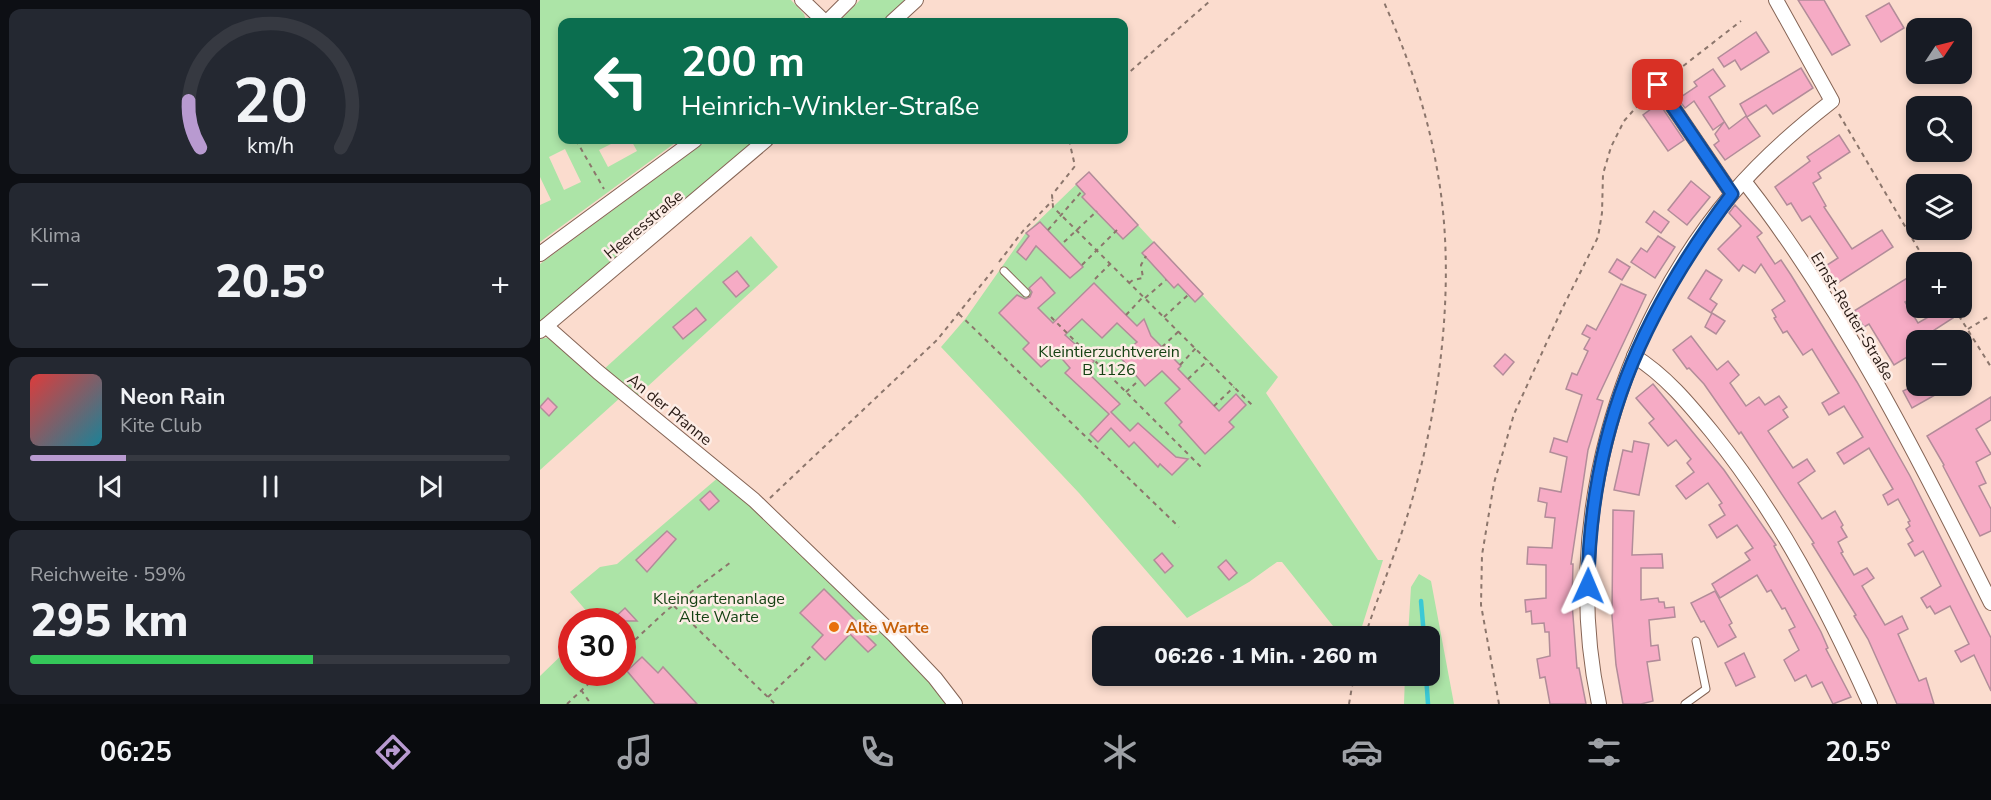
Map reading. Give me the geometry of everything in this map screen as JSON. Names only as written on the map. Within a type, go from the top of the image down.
[{"type":"street","points":[[802,0],[822,18]]},
{"type":"street","points":[[830,18],[849,0]]},
{"type":"street","points":[[896,18],[916,0]]},
{"type":"street","points":[[1599,704],[1591,655],[1588,606],[1589,546],[1596,488],[1610,424],[1634,356],[1666,291],[1698,239],[1732,194],[1789,134],[1832,101],[1776,0]]},
{"type":"street","points":[[1658,85],[1732,194]]},
{"type":"street","points":[[540,254],[690,144]]},
{"type":"street","name":"Heeresstraße","points":[[543,328],[761,144]]},
{"type":"street","name":"Ernst-Reuter-Straße","points":[[1744,181],[1793,249],[1878,389],[1925,474],[1991,603]]},
{"type":"street","name":"An der Pfanne","points":[[543,328],[762,507],[894,635],[956,704]]},
{"type":"street","points":[[1634,356],[1652,367],[1688,403],[1726,450],[1764,503],[1806,573],[1870,704]]},
{"type":"lane","points":[[1004,271],[1026,293]]},
{"type":"lane","points":[[1685,704],[1707,689],[1696,641]]},
{"type":"path","points":[[1128,73],[1211,0]]},
{"type":"path","points":[[1368,626],[1410,506],[1434,404],[1446,304],[1444,237],[1437,167],[1412,69],[1383,0]]},
{"type":"path","points":[[1499,704],[1481,605],[1482,555],[1494,483],[1514,414],[1598,237],[1602,213],[1603,174],[1611,147],[1624,121],[1658,85],[1741,21]]},
{"type":"path","points":[[1832,101],[1920,252]]},
{"type":"path","points":[[578,144],[612,202]]},
{"type":"path","points":[[1070,144],[1075,166],[1055,190],[1053,207],[1253,406]]},
{"type":"path","points":[[1048,230],[1082,190]]},
{"type":"path","points":[[762,507],[937,340],[1023,231],[1053,200]]},
{"type":"path","points":[[1064,242],[1097,211]]},
{"type":"path","points":[[1082,265],[1120,227]]},
{"type":"path","points":[[1129,283],[1143,278],[1141,265],[1146,256]]},
{"type":"path","points":[[1095,279],[1110,264]]},
{"type":"path","points":[[1126,315],[1166,280]]},
{"type":"path","points":[[1164,317],[1188,295]]},
{"type":"path","points":[[959,314],[1179,527]]},
{"type":"path","points":[[1967,329],[1991,315]]},
{"type":"path","points":[[1051,317],[1202,467]]},
{"type":"path","points":[[1960,318],[1991,367]]},
{"type":"path","points":[[1162,348],[1179,331]]},
{"type":"path","points":[[1180,365],[1196,348]]},
{"type":"path","points":[[1188,379],[1208,360]]},
{"type":"path","points":[[1126,392],[1137,382]]},
{"type":"path","points":[[1214,406],[1234,387]]},
{"type":"path","points":[[636,640],[674,606],[731,562]]},
{"type":"path","points":[[674,606],[776,704]]},
{"type":"path","points":[[768,697],[813,654]]},
{"type":"path","points":[[567,704],[585,686]]},
{"type":"path","points":[[1349,704],[1352,686]]},
{"type":"path","points":[[581,690],[591,704]]},
{"type":"green space","points":[[540,0],[791,0],[804,14],[805,18],[558,18],[558,144],[611,144],[599,150],[608,167],[637,151],[633,144],[674,144],[540,242],[540,205],[551,200],[540,177]],"holes":[[[565,149],[581,182],[564,190],[549,157]]]},
{"type":"green space","points":[[860,0],[907,0],[888,18],[843,18]]},
{"type":"green space","points":[[703,144],[752,144],[540,322],[540,264]]},
{"type":"green space","name":"Kleintierzuchtverein B 1126","points":[[1089,172],[1278,377],[1266,393],[1378,560],[1383,560],[1362,626],[1333,626],[1282,562],[1277,562],[1249,582],[1187,618],[1079,493],[941,347],[966,318],[1025,234]]},
{"type":"green space","points":[[751,236],[778,267],[635,398],[603,370]]},
{"type":"green space","points":[[550,337],[621,397],[540,470],[540,339]]},
{"type":"green space","name":"Kleingartenanlage Alte Warte","points":[[720,476],[890,637],[951,704],[540,704],[540,676],[558,659],[558,686],[636,686],[636,608],[584,608],[570,592],[600,567],[617,564]]},
{"type":"green space","points":[[1419,574],[1431,581],[1439,626],[1409,626],[1411,587]]},
{"type":"green space","points":[[1440,629],[1454,704],[1404,704],[1405,686],[1440,686]]},
{"type":"building","points":[[1798,0],[1824,0],[1850,45],[1832,55]]},
{"type":"building","points":[[1889,3],[1904,28],[1881,42],[1866,16]]},
{"type":"building","points":[[1756,32],[1769,52],[1741,70],[1735,60],[1724,67],[1718,58]]},
{"type":"building","points":[[1801,68],[1813,88],[1773,114],[1766,105],[1747,117],[1740,104]]},
{"type":"building","points":[[1713,69],[1725,86],[1709,97],[1729,129],[1746,116],[1760,136],[1725,160],[1714,145],[1719,141],[1715,134],[1724,122],[1713,130],[1694,101],[1685,108],[1678,99],[1697,86],[1694,82]]},
{"type":"building","points":[[1659,103],[1684,140],[1668,151],[1643,115]]},
{"type":"building","points":[[1839,135],[1850,152],[1818,173],[1821,178],[1813,183],[1826,206],[1824,207],[1852,249],[1882,230],[1893,247],[1836,284],[1824,267],[1838,258],[1810,216],[1802,221],[1791,203],[1787,205],[1775,187],[1810,161],[1807,157]]},
{"type":"building","points":[[1089,172],[1138,225],[1123,239],[1082,197],[1085,194],[1076,184]]},
{"type":"building","points":[[1691,181],[1710,197],[1687,225],[1668,210]]},
{"type":"building","points":[[1735,205],[1762,233],[1757,237],[1775,264],[1781,260],[1791,275],[1857,382],[1910,476],[1991,638],[1991,691],[1974,655],[1961,662],[1955,651],[1969,644],[1950,606],[1935,614],[1930,606],[1927,608],[1921,598],[1941,586],[1923,551],[1915,556],[1908,544],[1913,541],[1906,529],[1910,526],[1908,522],[1910,521],[1898,499],[1888,505],[1883,495],[1893,489],[1869,448],[1844,464],[1837,453],[1863,437],[1844,406],[1829,415],[1822,403],[1839,393],[1812,349],[1803,355],[1787,331],[1783,333],[1774,318],[1776,317],[1772,310],[1785,301],[1761,264],[1755,273],[1743,265],[1739,271],[1718,249],[1741,226],[1729,213]]},
{"type":"building","points":[[1654,211],[1669,222],[1661,233],[1646,222]]},
{"type":"building","points":[[1040,222],[1083,267],[1070,278],[1036,246],[1026,260],[1017,252],[1029,236],[1026,233]]},
{"type":"building","points":[[1658,236],[1675,247],[1655,278],[1631,262],[1641,248],[1647,252]]},
{"type":"building","points":[[1154,242],[1203,294],[1195,302],[1178,284],[1174,288],[1142,253]]},
{"type":"building","points":[[1617,259],[1630,267],[1622,280],[1609,272]]},
{"type":"building","points":[[1706,270],[1722,280],[1710,299],[1717,304],[1711,313],[1688,298]]},
{"type":"building","points":[[737,271],[749,286],[736,297],[723,282]]},
{"type":"building","points":[[1041,277],[1055,293],[1038,308],[1053,323],[1094,283],[1137,326],[1144,319],[1151,336],[1181,366],[1178,369],[1219,411],[1236,394],[1246,405],[1229,422],[1234,427],[1205,454],[1179,425],[1182,422],[1165,403],[1180,389],[1162,371],[1145,386],[1120,357],[1137,342],[1117,323],[1102,338],[1082,319],[1065,335],[1094,361],[1086,371],[1120,404],[1111,412],[1130,431],[1138,423],[1176,457],[1188,459],[1172,475],[1160,464],[1158,467],[1134,442],[1129,447],[1111,428],[1098,442],[1090,434],[1109,414],[1065,373],[1070,368],[1057,353],[1041,367],[1023,349],[1029,343],[999,313],[1017,295],[1025,299],[1030,297],[1032,292],[1029,288]]},
{"type":"building","points":[[1906,279],[1906,318],[1915,318],[1918,323],[1927,318],[1953,318],[1934,330],[1906,330],[1906,358],[1894,365],[1869,324],[1864,327],[1854,311]]},
{"type":"building","points":[[1621,284],[1646,295],[1597,399],[1603,401],[1588,450],[1571,564],[1573,564],[1572,603],[1577,668],[1579,668],[1586,704],[1550,704],[1545,677],[1540,678],[1537,659],[1550,656],[1549,632],[1545,632],[1544,623],[1532,624],[1531,611],[1526,612],[1525,600],[1546,598],[1546,565],[1527,564],[1528,547],[1552,548],[1555,518],[1545,517],[1547,503],[1538,501],[1540,488],[1561,492],[1567,457],[1550,452],[1554,438],[1567,442],[1582,395],[1566,389],[1572,373],[1577,375],[1588,351],[1584,349],[1590,338],[1582,334],[1587,325],[1596,330]]},
{"type":"building","points":[[696,308],[706,320],[683,339],[673,327]]},
{"type":"building","points":[[1712,313],[1725,321],[1716,334],[1705,327]]},
{"type":"building","points":[[1691,336],[1717,370],[1728,361],[1739,375],[1730,383],[1746,406],[1759,397],[1765,405],[1779,396],[1787,407],[1783,410],[1788,417],[1768,431],[1793,468],[1807,459],[1815,471],[1798,483],[1822,519],[1835,511],[1847,537],[1838,542],[1843,552],[1841,553],[1854,575],[1867,568],[1874,578],[1862,586],[1885,625],[1902,616],[1908,629],[1898,634],[1919,681],[1926,678],[1934,704],[1897,704],[1868,639],[1854,616],[1856,615],[1812,544],[1814,543],[1741,432],[1739,434],[1704,384],[1689,368],[1687,369],[1673,350]]},
{"type":"building","points":[[1505,354],[1514,362],[1503,375],[1494,366]]},
{"type":"building","points":[[1653,384],[1724,470],[1776,545],[1774,546],[1821,632],[1828,648],[1826,649],[1851,697],[1833,704],[1822,682],[1812,687],[1806,675],[1795,681],[1784,660],[1799,650],[1789,630],[1795,627],[1785,608],[1782,609],[1771,590],[1767,592],[1757,575],[1720,598],[1712,584],[1750,560],[1745,553],[1753,548],[1737,525],[1717,538],[1709,525],[1725,515],[1719,505],[1722,503],[1708,483],[1686,499],[1676,486],[1694,472],[1687,463],[1691,459],[1676,440],[1668,446],[1649,423],[1654,419],[1636,398]]},
{"type":"building","points":[[1906,390],[1906,396],[1933,396],[1912,408],[1903,391]]},
{"type":"building","points":[[1991,397],[1991,420],[1976,429],[1991,454],[1976,462],[1986,483],[1979,486],[1991,509],[1991,531],[1980,536],[1927,436]]},
{"type":"building","points":[[548,398],[557,407],[549,416],[540,407]]},
{"type":"building","points":[[1634,441],[1649,444],[1639,495],[1614,490],[1623,450],[1632,452]]},
{"type":"building","points":[[710,491],[719,501],[709,510],[700,500]]},
{"type":"building","points":[[1613,510],[1634,511],[1632,555],[1662,554],[1663,568],[1641,568],[1641,600],[1658,598],[1659,602],[1664,602],[1665,608],[1674,607],[1675,617],[1649,620],[1651,646],[1658,645],[1660,660],[1647,662],[1653,701],[1641,704],[1623,704],[1616,665],[1612,616]]},
{"type":"building","points":[[667,531],[676,539],[647,572],[636,560]]},
{"type":"building","points":[[1162,553],[1173,566],[1165,573],[1154,560]]},
{"type":"building","points":[[1226,560],[1237,573],[1229,580],[1218,567]]},
{"type":"building","name":"Alte Warte","points":[[824,589],[876,645],[868,652],[850,634],[825,660],[812,647],[823,635],[800,613]]},
{"type":"building","points":[[1715,591],[1732,623],[1729,625],[1736,637],[1718,647],[1691,603]]},
{"type":"building","points":[[1744,653],[1755,677],[1736,686],[1725,663]]},
{"type":"building","points":[[642,657],[658,673],[663,667],[697,704],[655,704],[636,682],[636,663]]},
{"type":"waterway","points":[[1421,601],[1423,626]]},
{"type":"waterway","points":[[1427,686],[1428,704]]},
{"type":"place","name":"Alte Warte","points":[[834,627]]},
{"type":"route","points":[[1588,586],[1589,546],[1596,488],[1610,424],[1634,356],[1666,291],[1698,239],[1732,194],[1658,85]]}]
